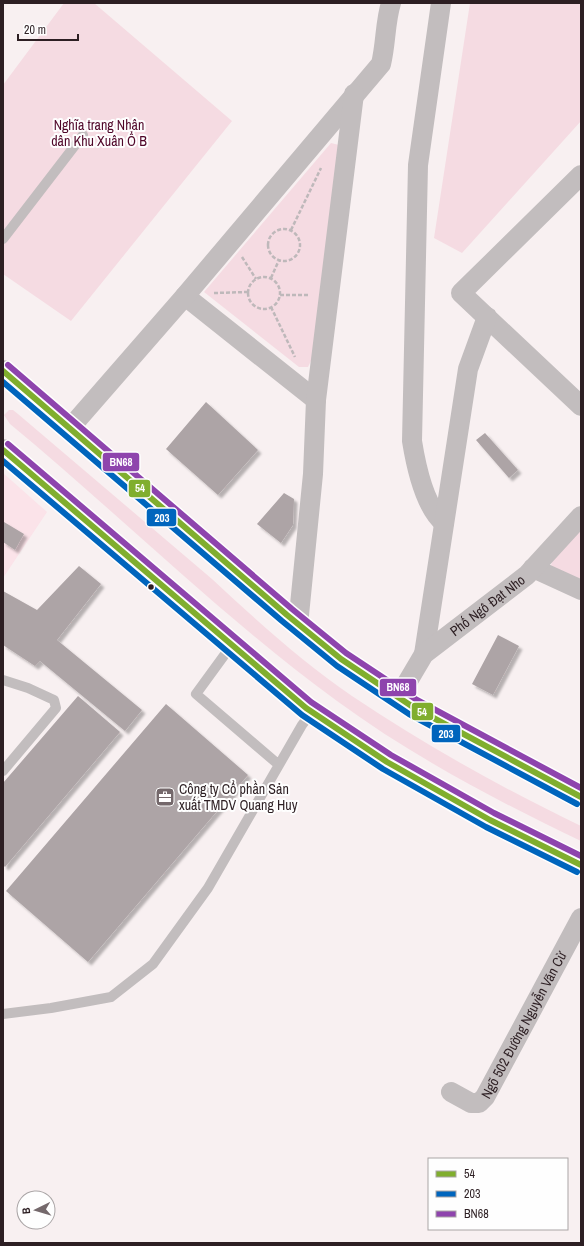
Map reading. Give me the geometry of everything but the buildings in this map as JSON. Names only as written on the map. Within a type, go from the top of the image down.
[{"type":"main road","points":[[3,371],[298,625],[341,659],[398,698],[481,745],[581,797]]},
{"type":"main road","points":[[3,451],[231,646],[312,712],[387,762],[490,820],[581,865]]},
{"type":"street","points":[[70,428],[185,296],[354,94],[381,64],[386,43],[388,14],[391,3]]},
{"type":"street","points":[[441,3],[418,165],[412,441],[423,486],[438,518],[444,523]]},
{"type":"street","points":[[298,625],[312,488],[316,400],[354,94]]},
{"type":"street","points":[[581,175],[461,293],[581,406]]},
{"type":"street","points":[[185,296],[316,400]]},
{"type":"street","points":[[424,654],[468,369],[486,317]]},
{"type":"street","name":"Phố Ngô Đạt Nho","points":[[398,698],[424,654],[527,575],[581,516]]},
{"type":"street","points":[[533,568],[581,590]]},
{"type":"street","name":"Ngõ 502 Đường Nguyễn Văn Cừ","points":[[451,1092],[471,1103],[479,1103],[485,1097],[581,918]]},
{"type":"lane","points":[[3,239],[83,135]]},
{"type":"lane","points":[[231,646],[196,694],[279,765]]},
{"type":"lane","points":[[3,680],[28,688],[54,700],[56,704],[55,710],[3,771]]},
{"type":"lane","points":[[3,1014],[51,1008],[111,997],[153,964],[208,888],[279,765],[312,712]]},
{"type":"path","points":[[291,230],[322,167]]},
{"type":"path","points":[[279,229],[291,230],[298,236],[300,241],[299,251],[292,259],[287,261],[279,260],[272,256],[269,251],[269,241],[274,232],[279,229]]},
{"type":"path","points":[[241,255],[256,279]]},
{"type":"path","points":[[271,278],[279,260]]},
{"type":"path","points":[[263,276],[271,278],[277,282],[280,295],[277,303],[271,307],[262,309],[257,307],[249,299],[248,292],[250,284],[263,276]]},
{"type":"path","points":[[209,292],[248,292]]},
{"type":"path","points":[[280,295],[312,295]]},
{"type":"path","points":[[271,307],[299,364]]},
{"type":"shaded area","points":[[3,473],[47,512],[3,578]]},
{"type":"green space","name":"Nghĩa trang Nhân dân Khu Xuân Ổ B","points":[[64,3],[94,3],[232,121],[71,321],[3,274],[3,85]]},
{"type":"green space","points":[[470,3],[581,3],[581,121],[462,253],[434,238]]},
{"type":"green space","points":[[331,143],[339,145],[312,359],[308,367],[299,367],[204,292]]},
{"type":"green space","points":[[9,410],[13,410],[18,414],[212,579],[280,640],[333,683],[407,732],[436,749],[522,797],[581,826],[581,841],[487,794],[425,759],[366,721],[294,669],[212,600],[10,424],[4,415]]},
{"type":"green space","points":[[581,529],[581,584],[551,566],[552,561]]},
{"type":"transit line","name":"BN68","points":[[8,365],[292,609],[346,653],[417,700],[581,788]]},
{"type":"transit line","name":"54","points":[[3,371],[287,615],[341,659],[413,707],[581,797]]},
{"type":"transit line","name":"203","points":[[3,382],[282,621],[337,666],[409,714],[577,804]]},
{"type":"transit line","name":"BN68","points":[[8,444],[311,702],[391,755],[494,813],[581,856]]},
{"type":"transit line","name":"54","points":[[3,450],[306,708],[387,762],[490,820],[581,865]]},
{"type":"transit line","name":"203","points":[[3,461],[302,715],[383,769],[486,827],[577,872]]},
{"type":"place","name":"Công ty Cổ phần Sản xuất TMDV Quang Huy","points":[[165,797]]}]
